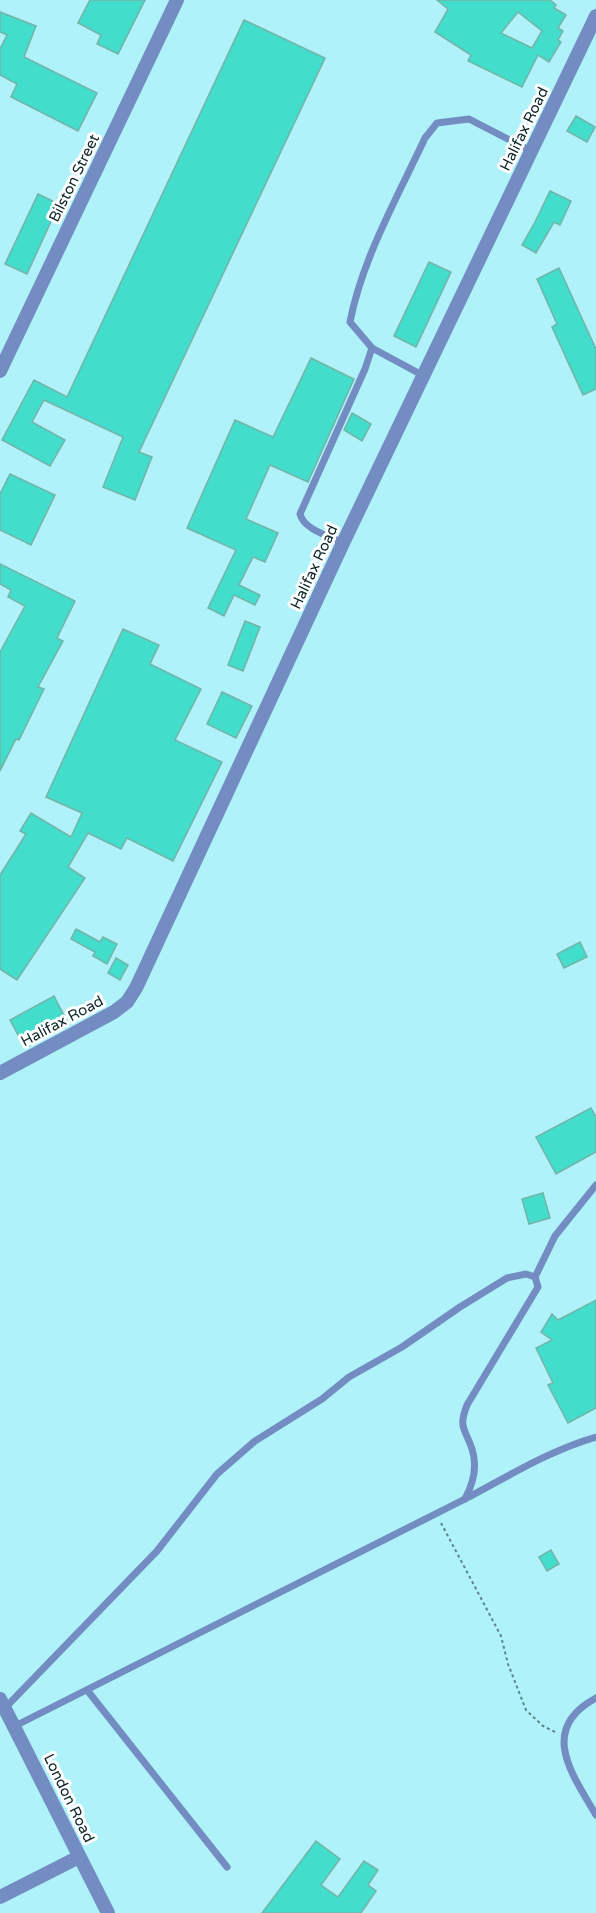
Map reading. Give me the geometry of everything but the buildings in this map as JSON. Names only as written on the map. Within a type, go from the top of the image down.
[{"type":"street","name":"Bilston Street","points":[[0,370],[177,0]]},
{"type":"street","name":"Halifax Road","points":[[0,1073],[114,1012],[127,1002],[136,988],[343,543],[596,16]]},
{"type":"street","name":"London Road","points":[[3,1704],[108,1913]]},
{"type":"street","points":[[0,1897],[80,1857]]},
{"type":"lane","points":[[424,376],[372,348],[350,322],[355,295],[370,256],[425,138],[437,123],[469,119],[531,151]]},
{"type":"lane","points":[[343,543],[306,525],[301,520],[300,514],[365,369],[372,348]]},
{"type":"lane","points":[[465,1499],[473,1484],[475,1467],[473,1451],[461,1419],[502,1343],[538,1287],[535,1277],[555,1236],[596,1185]]},
{"type":"lane","points":[[3,1704],[157,1551],[217,1474],[255,1441],[322,1399],[349,1377],[402,1347],[507,1278],[526,1274],[535,1277]]},
{"type":"lane","points":[[15,1726],[436,1514],[522,1468],[596,1437]]},
{"type":"lane","points":[[87,1690],[227,1867]]},
{"type":"lane","points":[[596,1698],[583,1705],[569,1720],[563,1736],[570,1770],[596,1815]]},
{"type":"path","points":[[436,1514],[501,1636],[508,1664],[526,1710],[543,1726],[563,1736]]}]
